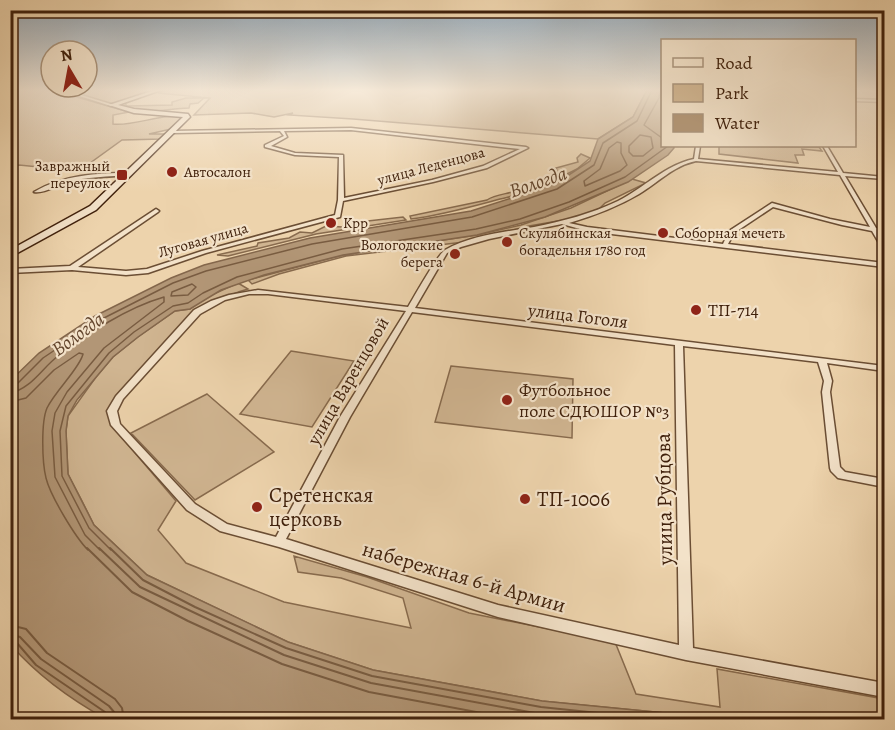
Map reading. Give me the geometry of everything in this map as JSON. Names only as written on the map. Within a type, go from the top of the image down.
[{"type":"street","points":[[10,254],[87,212],[180,124]]},
{"type":"street","name":"улица Леденцова","points":[[281,130],[351,129],[525,148],[484,166],[444,178],[341,200]]},
{"type":"street","points":[[173,132],[281,130],[286,136],[267,146],[295,154],[341,156],[341,200]]},
{"type":"street","points":[[696,160],[698,147]]},
{"type":"street","points":[[826,147],[885,247]]},
{"type":"street","points":[[563,223],[624,200],[649,186],[670,168],[683,162],[696,160],[885,178]]},
{"type":"street","points":[[37,192],[61,181],[80,176],[129,174]]},
{"type":"street","name":"Луговая улица","points":[[10,271],[72,268],[126,273],[148,271],[204,252],[338,216],[341,200]]},
{"type":"street","points":[[724,245],[731,232],[772,205],[827,221],[885,231]]},
{"type":"street","points":[[72,268],[156,212]]},
{"type":"street","points":[[563,223],[587,229],[885,265]]},
{"type":"street","name":"улица Варенцовой","points":[[279,542],[345,417],[445,252],[457,246],[563,223]]},
{"type":"street","name":"улица Гоголя","points":[[268,292],[885,368]]},
{"type":"street","name":"набережная 6-й Армии","points":[[268,292],[240,293],[197,312],[118,398],[112,411],[116,425],[191,507],[224,528],[279,542],[498,611],[686,653],[885,690]]},
{"type":"street","name":"улица Рубцова","points":[[680,344],[686,653]]},
{"type":"street","points":[[822,360],[828,381],[826,393],[834,468],[842,475],[885,483]]},
{"type":"green space","points":[[11,124],[176,124],[171,129],[149,134],[167,134],[162,139],[122,140],[79,171],[19,165],[11,168]]},
{"type":"green space","points":[[415,124],[622,124],[598,139]]},
{"type":"green space","points":[[719,147],[819,147],[822,151],[802,149],[804,155],[795,155],[798,163],[719,154]]},
{"type":"green space","points":[[581,154],[590,158],[577,169],[553,181],[545,178],[558,173],[556,168],[578,162],[577,158]]},
{"type":"green space","points":[[632,179],[646,183],[605,203],[599,209],[575,218],[529,226],[464,242],[346,256],[279,274],[252,284],[248,280],[343,255],[477,235],[521,225],[571,208]]},
{"type":"green space","points":[[526,185],[536,187],[456,210],[411,219],[410,216],[487,200]]},
{"type":"green space","points":[[403,217],[406,220],[316,234],[228,256],[217,255],[257,246],[258,243],[289,238],[300,232],[312,233],[326,226],[342,227],[350,223]]},
{"type":"green space","points":[[238,283],[248,289],[208,307],[174,333],[115,397],[108,411],[112,426],[176,501],[158,530],[186,563],[284,602],[411,628],[403,598],[341,578],[298,572],[294,556],[367,577],[469,613],[615,642],[636,694],[720,707],[717,669],[884,699],[884,719],[727,719],[542,701],[373,670],[288,642],[147,575],[94,525],[68,474],[66,431],[68,416],[113,357],[138,337],[175,311],[190,309],[205,298]]},
{"type":"green space","points":[[291,351],[354,361],[312,427],[240,414]]},
{"type":"green space","name":"Футбольное поле СДЮШОР №3","points":[[451,366],[573,379],[572,438],[435,422]]},
{"type":"green space","points":[[207,394],[274,452],[195,500],[131,433]]},
{"type":"water","name":"Вологда","points":[[622,124],[661,124],[661,147],[674,148],[668,155],[628,182],[545,217],[477,235],[343,255],[264,275],[221,290],[190,309],[175,311],[113,357],[77,400],[68,416],[66,431],[68,474],[94,525],[147,575],[288,642],[373,670],[542,701],[727,719],[106,719],[55,686],[11,645],[10,381],[39,353],[95,316],[171,278],[204,265],[310,238],[471,211],[555,184],[590,161],[598,139]]},
{"type":"place","name":"Автосалон","points":[[172,172]]},
{"type":"place","name":"Завражный переулок","points":[[122,175]]},
{"type":"place","name":"Kpp","points":[[331,223]]},
{"type":"place","name":"Соборная мечеть","points":[[663,233]]},
{"type":"place","name":"Скулябинская богадельня 1780 год","points":[[507,242]]},
{"type":"place","name":"Вологодские берега","points":[[455,254]]},
{"type":"place","name":"ТП-714","points":[[696,310]]},
{"type":"place","name":"Футбольное поле СДЮШОР №3","points":[[507,400]]},
{"type":"place","name":"ТП-1006","points":[[525,499]]},
{"type":"place","name":"Сретенская церковь","points":[[257,507]]}]
